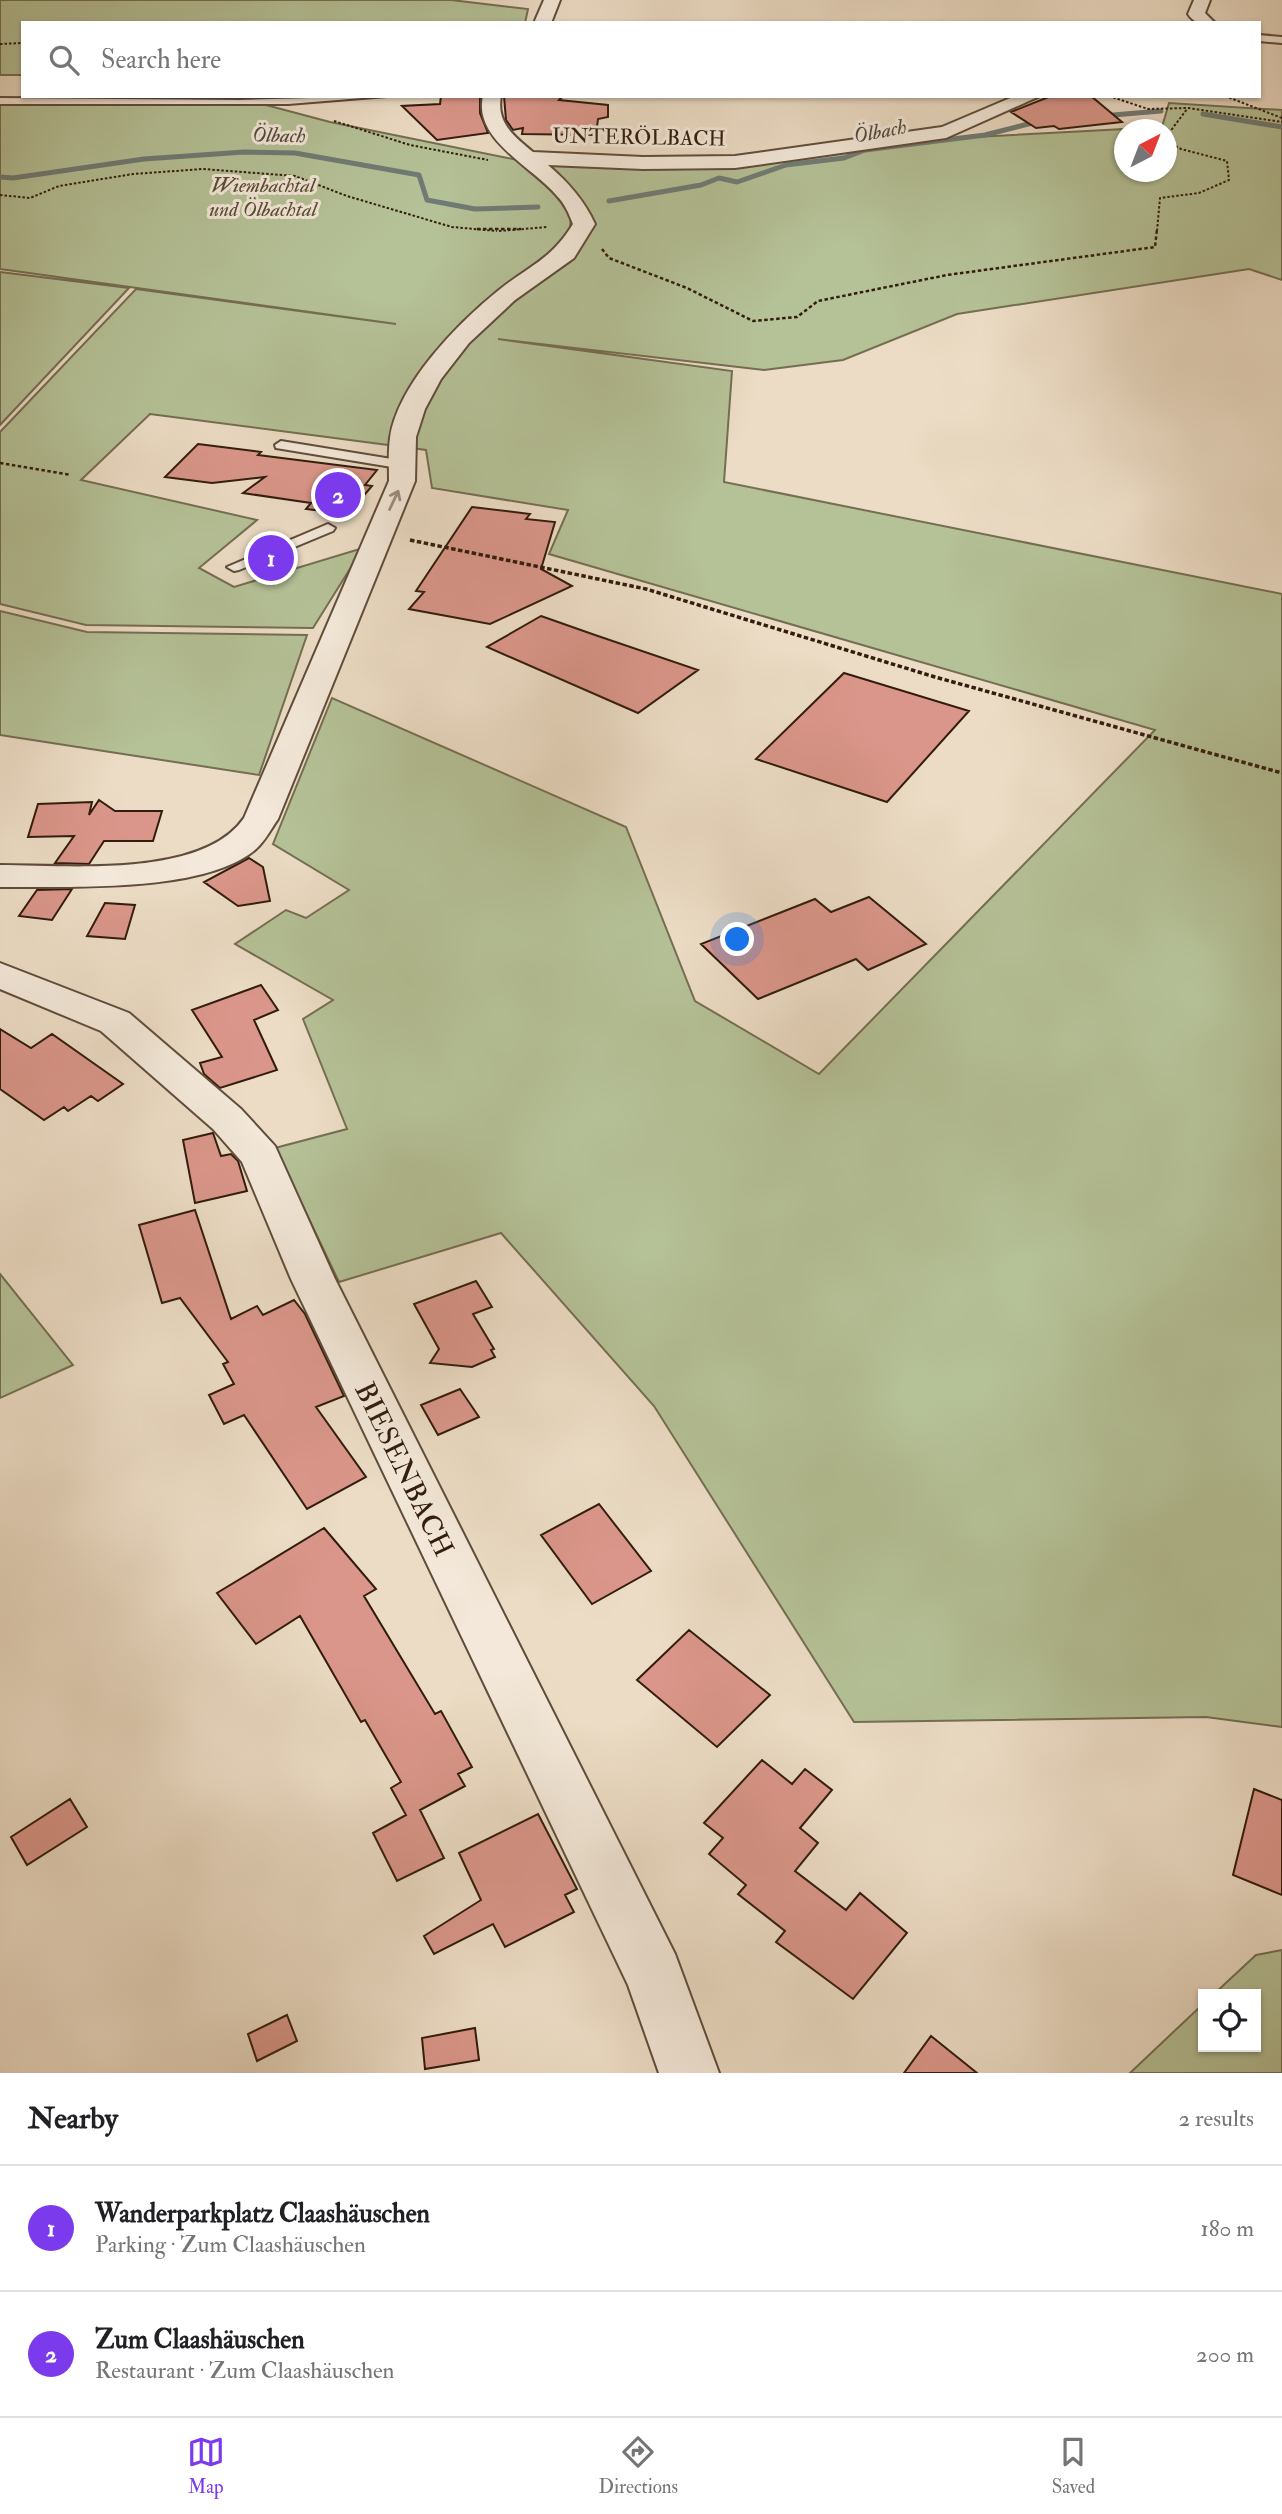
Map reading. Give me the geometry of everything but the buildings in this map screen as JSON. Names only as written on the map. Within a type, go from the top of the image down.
[{"type":"street","points":[[543,21],[552,0]]},
{"type":"street","points":[[1202,0],[1196,13],[1205,21]]},
{"type":"street","points":[[0,876],[94,874],[184,867],[213,859],[243,843],[261,819],[402,481],[403,437],[412,409],[430,377],[461,338],[507,295],[566,253],[584,224],[581,212],[573,201],[531,158],[511,144],[494,126],[490,113],[492,98]]},
{"type":"street","name":"UNTERÖLBACH","points":[[531,158],[643,163],[735,162],[946,132],[1026,98]]},
{"type":"street","name":"BIESENBACH","points":[[0,975],[115,1022],[227,1119],[260,1156],[313,1279],[654,1975],[688,2073]]},
{"type":"lane","points":[[1261,38],[1282,40]]},
{"type":"lane","points":[[0,101],[180,100],[284,104],[358,98]]},
{"type":"lane","points":[[281,446],[404,465]]},
{"type":"lane","points":[[234,567],[328,528]]},
{"type":"path","points":[[0,44],[21,43]]},
{"type":"path","points":[[1115,98],[1148,109],[1188,108],[1282,120]]},
{"type":"path","points":[[1230,98],[1282,120]]},
{"type":"path","points":[[284,104],[366,133],[459,156],[488,160],[531,158]]},
{"type":"path","points":[[1177,124],[1188,108]]},
{"type":"path","points":[[0,195],[30,198],[59,187],[96,180],[203,169],[295,176],[347,196],[452,227],[498,232],[584,224],[609,258],[687,288],[753,321],[796,317],[818,301],[947,275],[1155,247],[1160,198],[1199,193],[1229,180],[1227,161],[1177,146]]},
{"type":"path","points":[[0,463],[71,475]]},
{"type":"path","points":[[378,534],[646,589],[935,677],[1282,773]]},
{"type":"green space","points":[[0,0],[451,0],[528,9],[525,21],[21,21],[21,75],[0,75]]},
{"type":"green space","name":"Wiembachtal und Ölbachtal","points":[[0,101],[266,105],[330,122],[542,165],[740,164],[899,141],[1114,130],[1114,182],[1177,182],[1177,119],[1164,119],[1169,103],[1282,110],[1282,280],[1249,269],[957,314],[843,360],[764,370],[498,339],[732,371],[724,482],[1282,594],[1282,1727],[1206,1717],[854,1722],[654,1406],[501,1233],[339,1282],[275,1148],[347,1129],[303,1019],[333,1000],[235,944],[286,910],[306,918],[349,890],[273,844],[332,698],[626,827],[695,1001],[819,1074],[1155,730],[549,554],[568,510],[432,488],[426,450],[150,414],[81,480],[257,520],[199,568],[234,587],[363,548],[313,628],[86,625],[0,604],[0,432],[136,289],[396,324],[0,269]],"holes":[[[571,212],[587,212],[577,254],[521,295],[475,336],[556,253],[570,229]]]},
{"type":"green space","points":[[0,272],[129,288],[0,425]]},
{"type":"green space","points":[[0,611],[87,632],[307,635],[259,775],[0,735]]},
{"type":"green space","points":[[0,1274],[73,1365],[0,1398]]},
{"type":"green space","points":[[1282,1950],[1282,2073],[1130,2073],[1198,2009],[1198,2052],[1261,2052],[1261,1989],[1219,1989],[1256,1955]]},
{"type":"waterway","name":"Ölbach","points":[[1101,116],[1161,111]]},
{"type":"waterway","name":"Ölbach","points":[[1203,114],[1282,127]]},
{"type":"waterway","name":"Ölbach","points":[[609,201],[701,185],[719,178],[737,182],[786,165],[844,158],[865,150],[985,135],[1040,121]]},
{"type":"waterway","name":"Ölbach","points":[[0,177],[13,178],[144,159],[244,152],[295,153],[419,175],[427,200],[475,209],[538,207]]},
{"type":"place","name":"Zum Claashäuschen","points":[[338,495]]},
{"type":"place","name":"Wanderparkplatz Claashäuschen","points":[[271,558]]}]
